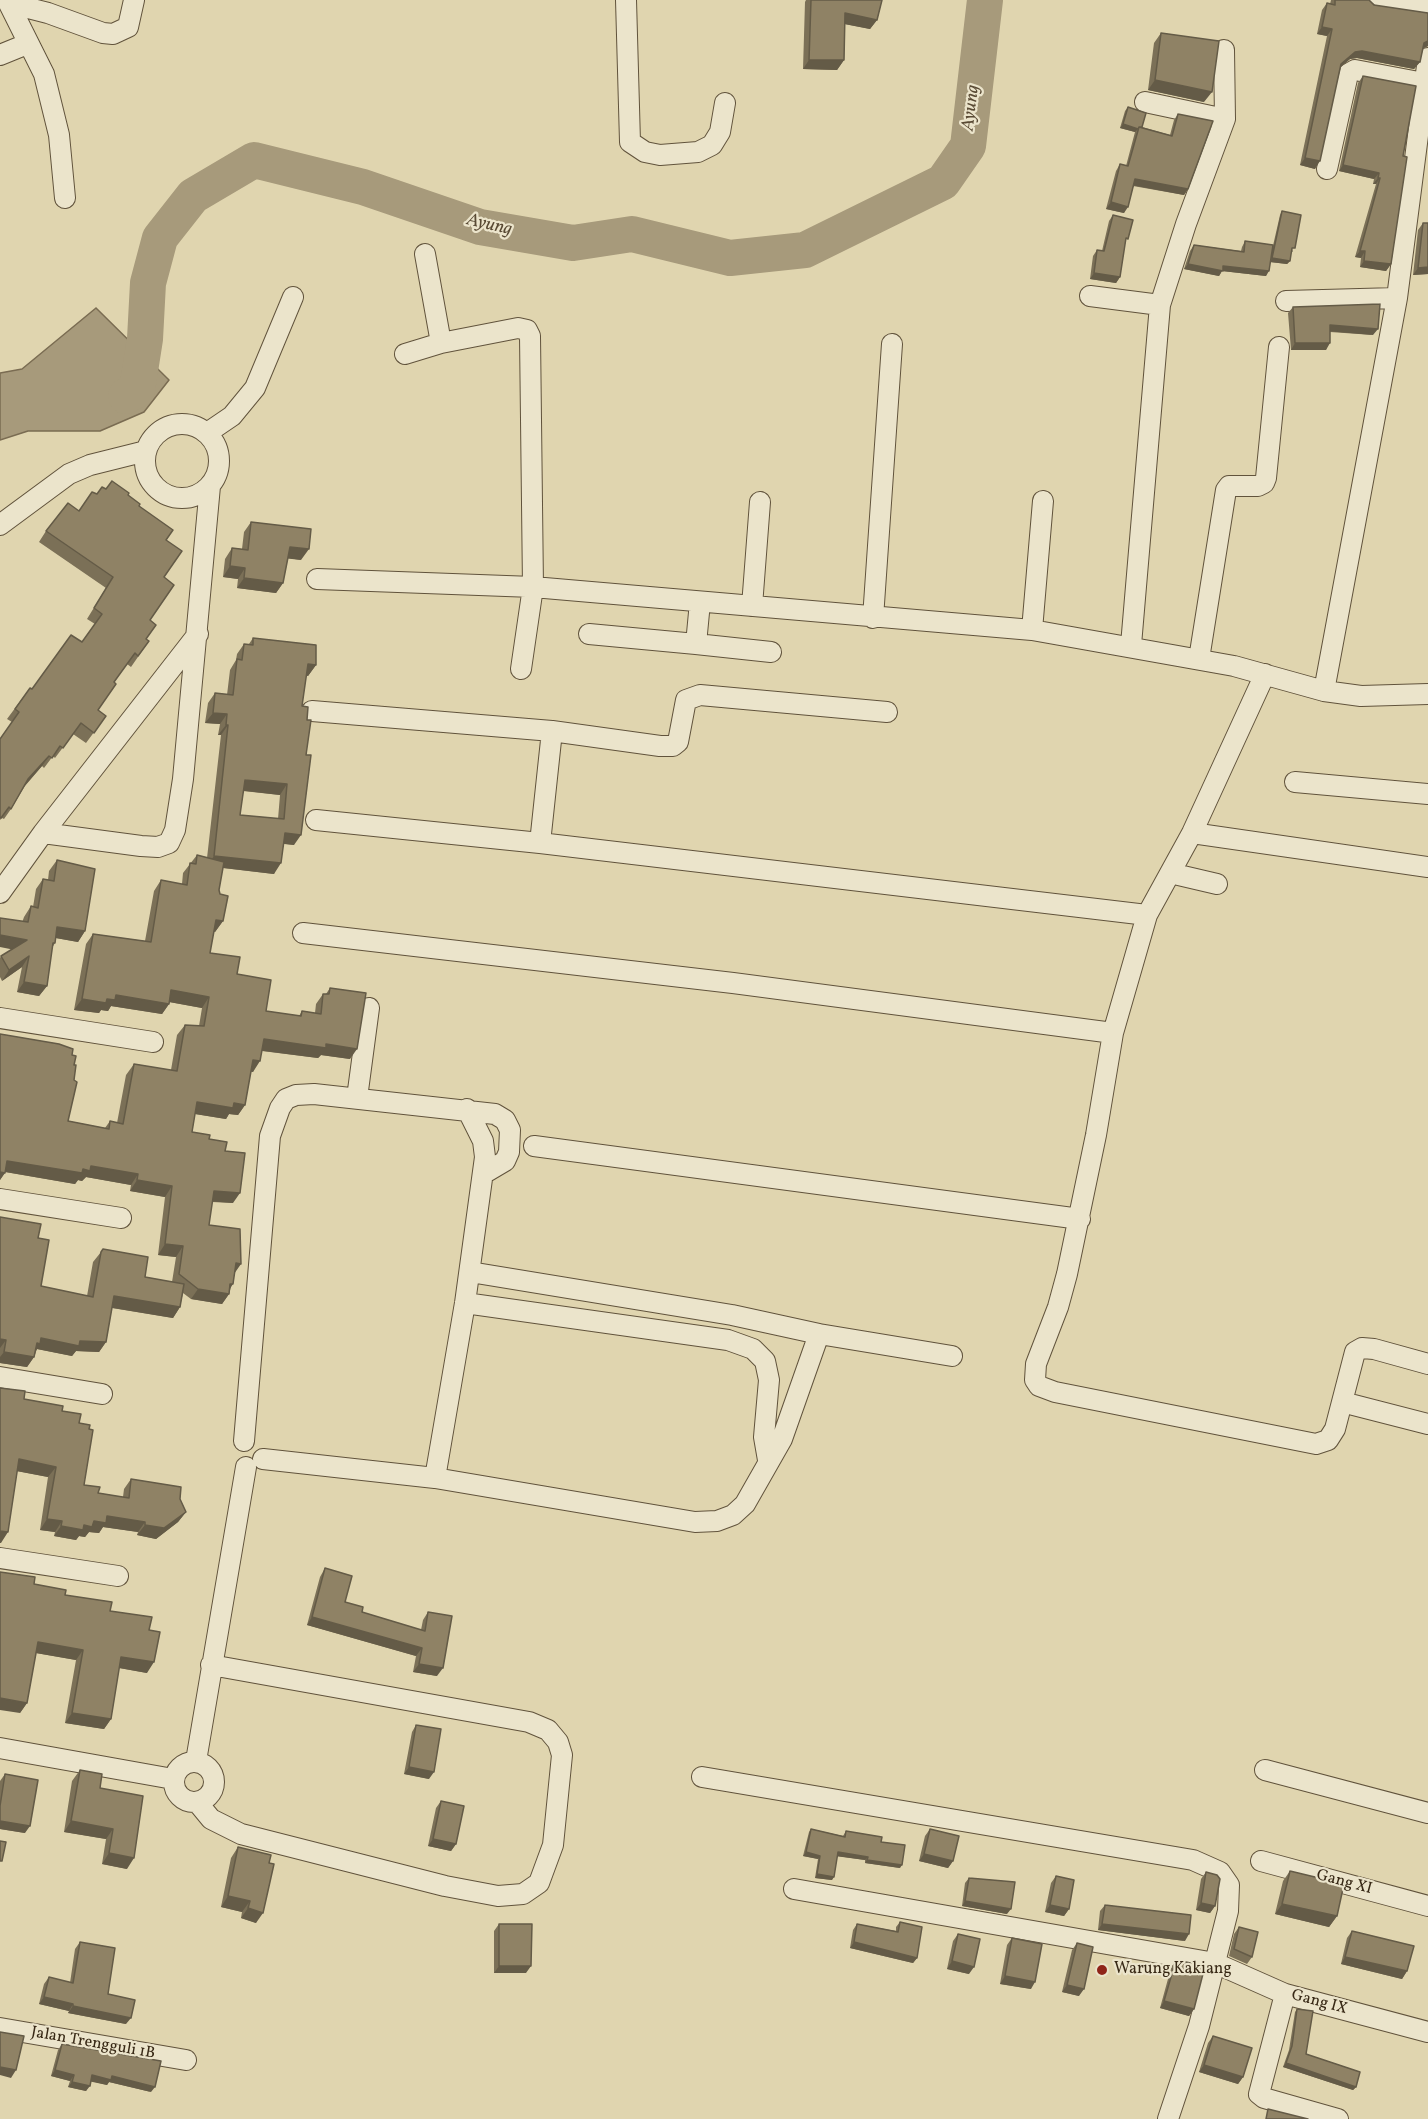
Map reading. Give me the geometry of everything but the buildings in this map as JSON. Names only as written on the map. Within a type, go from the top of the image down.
[{"type":"street","points":[[8,2],[48,13],[103,33],[113,34],[128,27],[134,0]]},
{"type":"street","points":[[626,0],[630,141],[645,152],[660,155],[698,152],[712,145],[720,132],[725,103]]},
{"type":"street","points":[[1371,0],[1428,9]]},
{"type":"street","points":[[8,2],[44,74],[59,135],[65,198]]},
{"type":"street","points":[[0,55],[27,44]]},
{"type":"street","points":[[1131,645],[1160,305],[1186,224],[1225,119],[1224,50]]},
{"type":"street","points":[[1324,691],[1397,298],[1428,58]]},
{"type":"street","points":[[1327,170],[1348,74],[1355,70],[1424,83]]},
{"type":"street","points":[[1145,102],[1225,119]]},
{"type":"street","points":[[425,254],[441,343]]},
{"type":"street","points":[[1090,296],[1160,305]]},
{"type":"street","points":[[207,433],[232,416],[255,388],[293,297]]},
{"type":"street","points":[[1286,301],[1397,298]]},
{"type":"street","points":[[405,354],[441,343],[518,328],[527,330],[530,336],[533,587],[521,669]]},
{"type":"street","points":[[873,618],[892,344]]},
{"type":"street","points":[[1198,659],[1226,490],[1229,486],[1258,486],[1264,483],[1266,478],[1279,347]]},
{"type":"street","points":[[43,833],[141,846],[158,847],[169,843],[175,830],[183,779],[210,486],[217,473],[219,459],[216,445],[207,433],[188,424],[166,427],[157,433],[146,451],[146,474],[152,484],[169,497],[191,498],[210,486]]},
{"type":"street","points":[[0,525],[69,474],[90,465],[146,451]]},
{"type":"street","points":[[1032,630],[1043,501]]},
{"type":"street","points":[[752,606],[760,502]]},
{"type":"street","points":[[317,579],[533,587],[1032,630],[1131,645],[1265,674],[1324,691],[1361,696],[1428,694]]},
{"type":"street","points":[[696,644],[700,602]]},
{"type":"street","points":[[0,893],[43,833],[198,634]]},
{"type":"street","points":[[589,634],[771,652]]},
{"type":"street","points":[[1265,674],[1192,833],[1147,915],[1113,1033],[1080,1219],[1058,1308],[1036,1364],[1035,1380],[1039,1386],[1055,1392],[1310,1444],[1321,1443],[1332,1435],[1355,1352],[1362,1348],[1428,1364]]},
{"type":"street","points":[[312,711],[552,732],[673,746],[680,737],[686,700],[700,695],[887,712]]},
{"type":"street","points":[[540,843],[552,732]]},
{"type":"street","points":[[1295,782],[1428,794]]},
{"type":"street","points":[[316,820],[540,843],[1147,915]]},
{"type":"street","points":[[1192,833],[1428,867]]},
{"type":"street","points":[[1170,873],[1217,884]]},
{"type":"street","points":[[303,933],[733,983],[1113,1033]]},
{"type":"street","points":[[357,1098],[369,1008]]},
{"type":"street","points":[[0,1018],[153,1042]]},
{"type":"street","points":[[483,1174],[505,1161],[511,1140],[510,1130],[505,1120],[495,1114],[357,1098],[297,1095],[286,1099],[274,1122],[270,1136],[244,1441],[236,1454],[241,1464],[254,1463],[435,1479],[695,1522],[717,1521],[733,1515],[745,1504],[782,1439],[819,1334]]},
{"type":"street","points":[[435,1479],[470,1272],[483,1174],[483,1141],[467,1109]]},
{"type":"street","points":[[534,1146],[1080,1219]]},
{"type":"street","points":[[0,1199],[121,1218]]},
{"type":"street","points":[[470,1272],[732,1315],[819,1334],[952,1356]]},
{"type":"street","points":[[465,1303],[728,1340],[753,1349],[765,1361],[769,1380],[764,1437],[768,1460]]},
{"type":"street","points":[[728,1340],[732,1315]]},
{"type":"street","points":[[0,1377],[102,1394]]},
{"type":"street","points":[[1342,1402],[1428,1424]]},
{"type":"street","points":[[766,1412],[789,1419]]},
{"type":"street","points":[[196,1761],[212,1665],[254,1463]]},
{"type":"street","points":[[0,1558],[118,1576]]},
{"type":"street","points":[[197,1802],[220,1826],[241,1834],[445,1886],[498,1896],[523,1894],[539,1883],[553,1845],[562,1755],[558,1742],[548,1730],[529,1722],[212,1665]]},
{"type":"street","points":[[0,1748],[173,1779]]},
{"type":"street","points":[[196,1761],[210,1769],[214,1785],[205,1799],[197,1802],[187,1801],[179,1796],[174,1788],[173,1779],[181,1766],[196,1761]]},
{"type":"street","points":[[1265,1770],[1428,1813]]},
{"type":"street","points":[[702,1777],[1193,1860],[1220,1872],[1229,1885],[1228,1911],[1199,2026],[1168,2119]]},
{"type":"street","name":"Gang XI","points":[[1261,1860],[1428,1906]]},
{"type":"street","name":"Gang IX","points":[[794,1889],[1215,1963],[1285,1994],[1428,2032]]},
{"type":"street","points":[[1285,1994],[1259,2094],[1264,2098],[1338,2119]]},
{"type":"street","name":"Jalan Trengguli 1B","points":[[0,2028],[186,2060]]},
{"type":"shaded area","points":[[96,308],[169,380],[144,412],[100,431],[28,431],[0,440],[0,373],[22,369]]},
{"type":"waterway","name":"Ayung","points":[[126,396],[137,390],[145,339],[148,283],[160,238],[193,196],[254,160],[363,187],[480,227],[573,243],[632,234],[730,258],[805,250],[943,182],[968,146],[985,0]]},
{"type":"place","name":"Warung Kakiang","points":[[1102,1970]]}]
